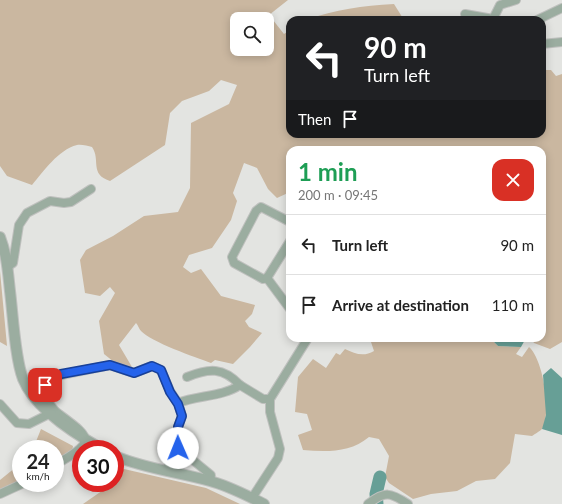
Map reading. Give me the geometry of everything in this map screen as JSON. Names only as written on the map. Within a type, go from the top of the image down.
[{"type":"street","points":[[495,16],[500,4],[516,0]]},
{"type":"street","points":[[545,16],[562,8]]},
{"type":"street","points":[[464,14],[474,16]]},
{"type":"street","points":[[546,44],[562,42]]},
{"type":"street","points":[[7,267],[13,263],[20,224],[27,213],[50,201],[64,203],[71,202],[91,189]]},
{"type":"street","points":[[267,278],[263,279],[234,263],[232,257],[256,211],[261,206],[286,220]]},
{"type":"street","points":[[1,243],[7,267],[22,378],[32,396],[86,439],[83,448],[64,460]]},
{"type":"street","points":[[267,278],[286,247]]},
{"type":"street","points":[[267,278],[286,304]]},
{"type":"street","points":[[252,498],[278,458],[280,449],[270,412],[270,399],[306,342]]},
{"type":"street","points":[[51,412],[45,385],[61,374],[110,365],[134,373],[152,366],[161,370],[170,392],[178,404],[182,416],[178,427],[178,448],[169,464],[167,471]]},
{"type":"street","points":[[187,377],[202,371],[212,370],[230,375],[240,385],[263,399],[270,399]]},
{"type":"street","points":[[178,404],[189,399],[232,390],[240,385]]},
{"type":"street","points":[[0,404],[17,423],[29,424],[51,412]]},
{"type":"street","points":[[178,448],[211,475],[210,481]]},
{"type":"street","points":[[124,460],[140,466],[210,481],[264,504]]},
{"type":"street","points":[[0,494],[12,488]]},
{"type":"street","points":[[368,504],[380,495],[386,494],[395,496],[408,504]]},
{"type":"shaded area","points":[[0,0],[288,0],[273,12],[230,12],[230,56],[274,56],[274,21],[284,34],[286,33],[286,138],[546,138],[546,70],[551,70],[556,76],[562,74],[562,342],[550,349],[533,342],[546,342],[546,146],[286,146],[286,194],[277,198],[268,189],[257,168],[244,163],[233,193],[237,201],[231,220],[212,248],[189,255],[183,267],[191,273],[201,269],[221,296],[255,305],[252,314],[245,321],[249,327],[262,333],[233,364],[215,360],[211,363],[174,349],[146,335],[141,331],[136,323],[119,345],[132,367],[114,362],[104,354],[99,321],[115,293],[110,287],[100,296],[85,293],[80,260],[86,250],[113,236],[144,216],[178,212],[190,188],[191,123],[229,104],[237,85],[221,80],[209,91],[182,101],[170,113],[165,145],[110,181],[100,175],[97,171],[96,157],[92,147],[77,145],[64,151],[58,156],[32,185],[7,176],[0,166]]},
{"type":"shaded area","points":[[394,4],[402,16],[319,16],[328,13]]},
{"type":"shaded area","points":[[0,271],[7,346],[0,342]]},
{"type":"shaded area","points":[[371,342],[494,342],[498,346],[521,347],[516,354],[522,357],[529,347],[534,353],[538,363],[544,386],[546,411],[542,429],[532,436],[515,434],[510,463],[495,479],[476,481],[457,491],[431,494],[413,499],[389,483],[385,477],[389,456],[379,439],[369,437],[346,449],[329,451],[303,450],[298,435],[312,430],[307,414],[295,412],[298,377],[313,359],[326,368],[336,353],[340,355],[345,349],[360,354],[367,354],[374,351]]},
{"type":"shaded area","points":[[41,429],[62,440],[37,440]]},
{"type":"shaded area","points":[[64,441],[72,445],[72,452],[64,456]]},
{"type":"shaded area","points":[[124,469],[206,488],[240,504],[83,504],[100,492],[124,492]]},
{"type":"shaded area","points":[[12,470],[12,484],[0,491],[0,480]]},
{"type":"water","points":[[494,342],[524,342],[521,347],[498,346]]},
{"type":"water","points":[[551,368],[562,378],[562,435],[542,429],[546,415],[543,375]]},
{"type":"waterway","points":[[377,504],[376,494],[380,477]]},
{"type":"route","points":[[45,385],[61,374],[73,374],[110,365],[134,373],[152,366],[161,370],[170,392],[178,404],[182,416],[178,427],[178,448]]}]
